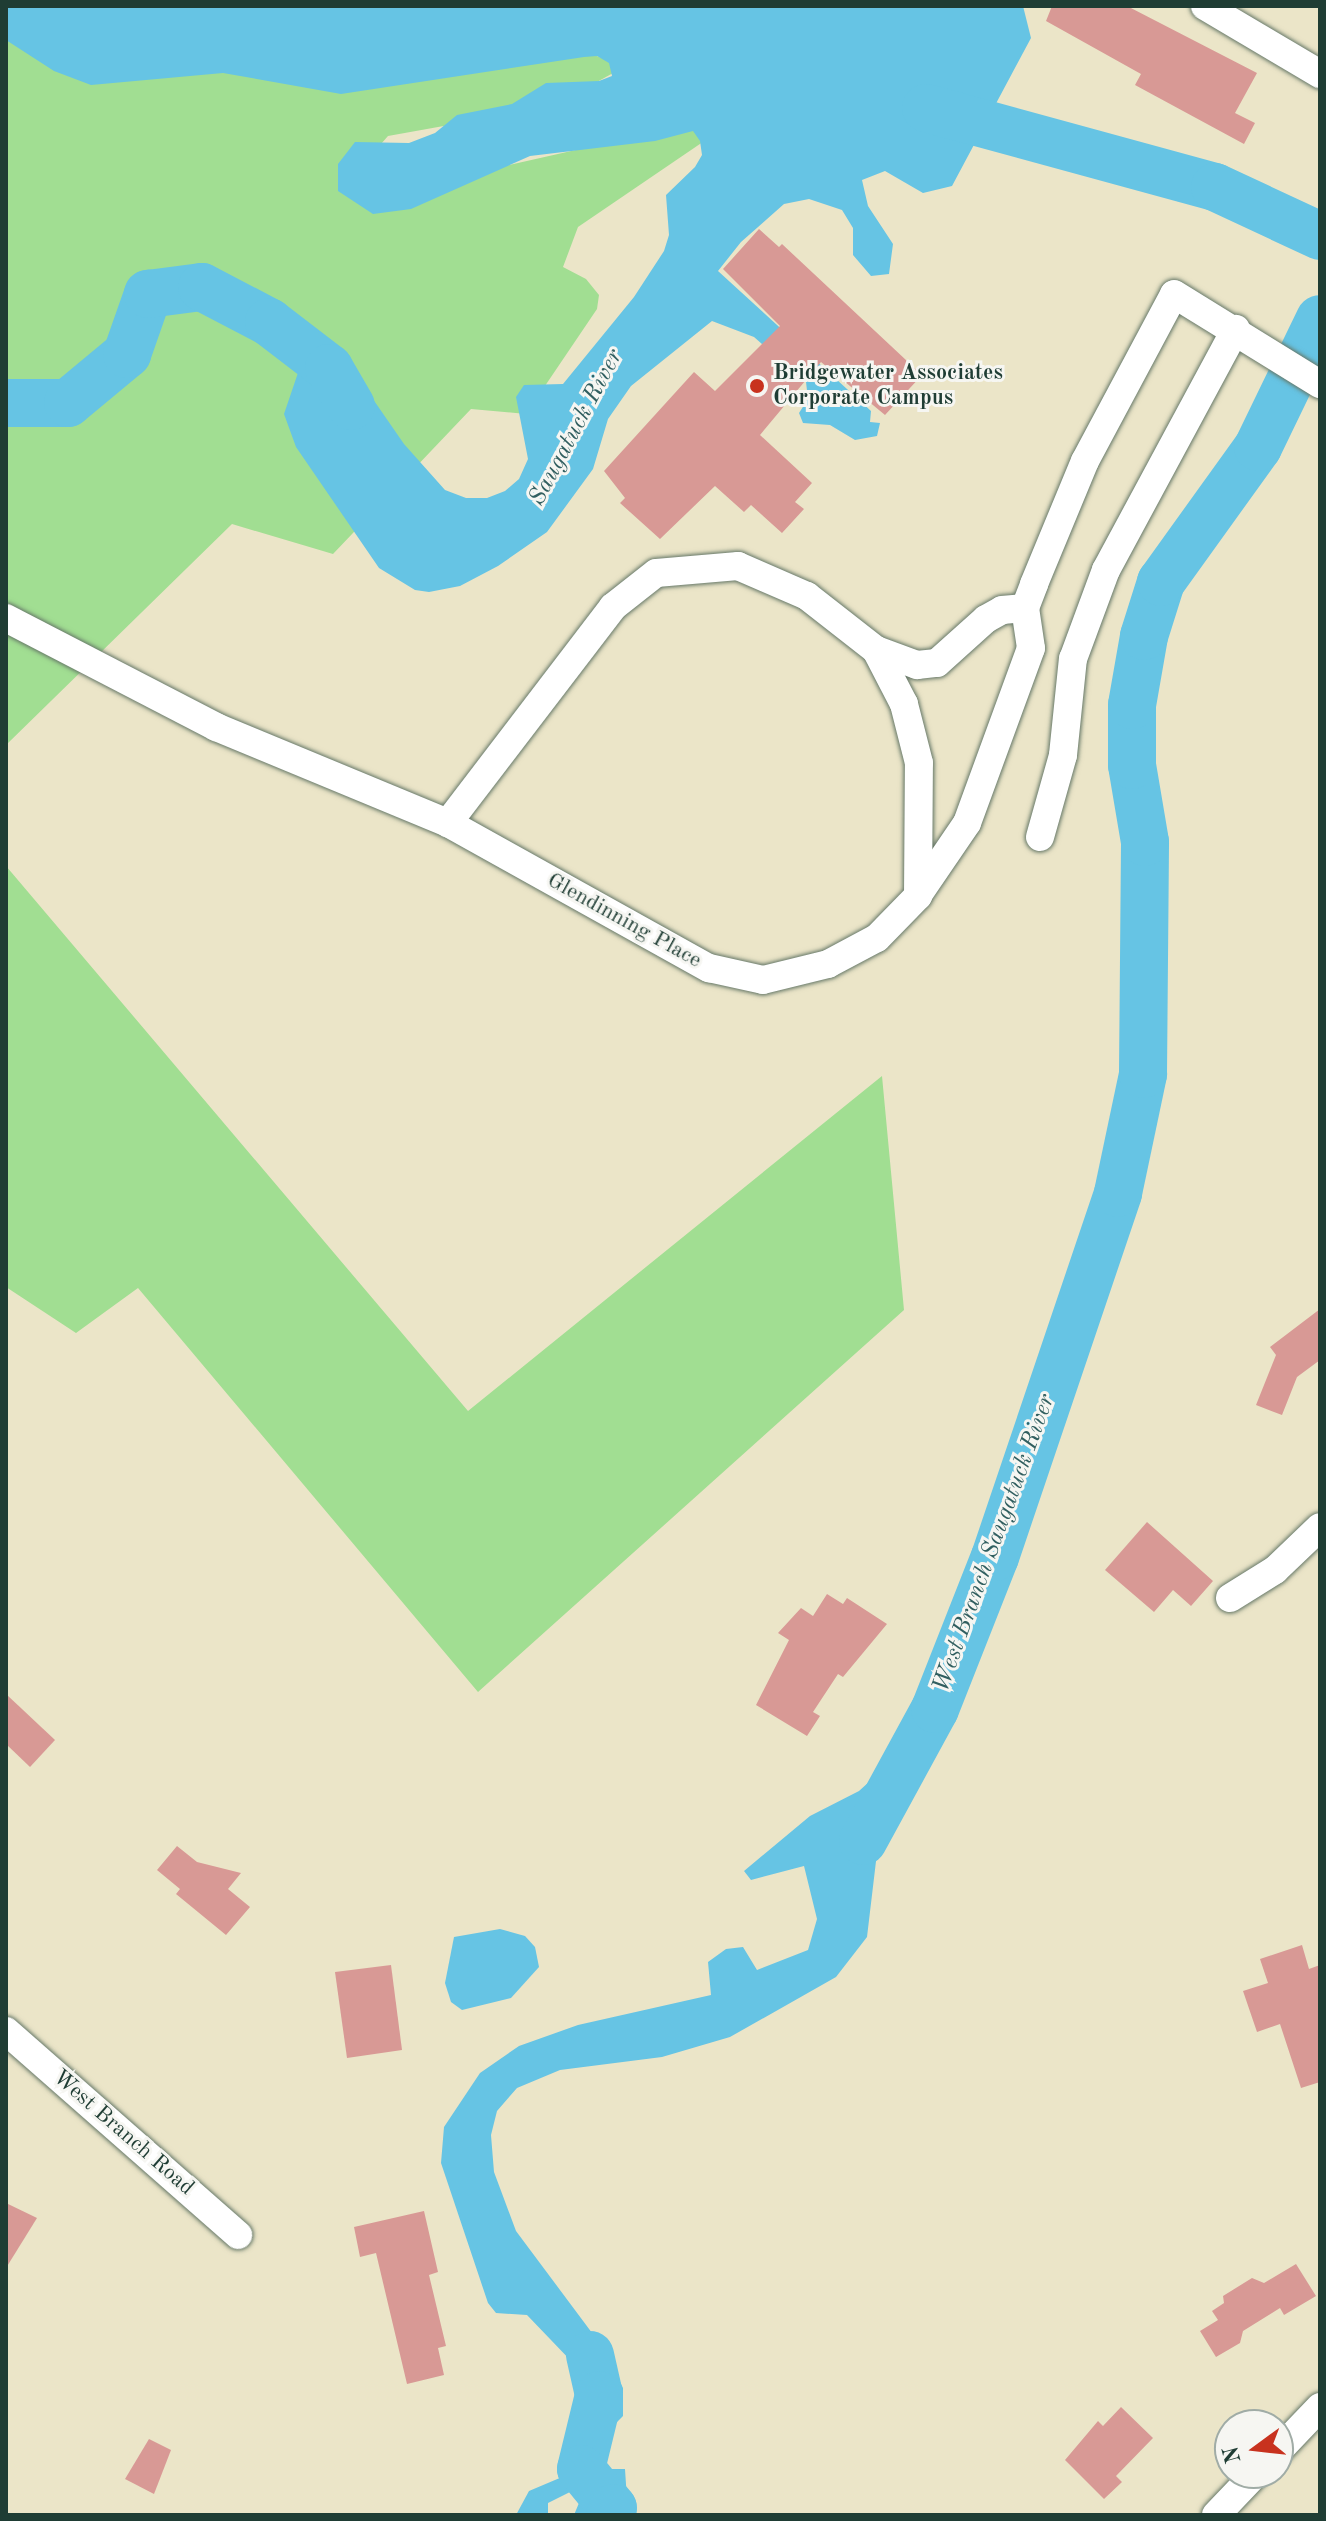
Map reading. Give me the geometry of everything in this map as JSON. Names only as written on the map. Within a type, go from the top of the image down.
[{"type":"street","points":[[1205,6],[1320,74]]},
{"type":"street","points":[[1073,659],[1031,648],[1025,608],[1085,461],[1174,294],[1236,329],[1314,380]]},
{"type":"street","points":[[1040,837],[1063,755],[1073,659],[1106,570],[1236,329]]},
{"type":"street","points":[[448,823],[613,607],[656,573],[698,565],[738,566],[764,575],[807,596],[876,650],[917,665],[937,663],[986,619],[1002,610],[1025,608]]},
{"type":"street","name":"Glendinning Place","points":[[6,618],[216,727],[448,823],[709,968],[763,980],[828,964],[877,938],[918,896],[967,823],[1031,648]]},
{"type":"street","points":[[876,650],[904,704],[919,763],[918,896]]},
{"type":"street","points":[[1230,1598],[1275,1570],[1320,1527]]},
{"type":"street","name":"West Branch Road","points":[[6,2031],[238,2235]]},
{"type":"street","points":[[1294,2434],[1320,2407]]},
{"type":"street","points":[[1216,2515],[1241,2489]]},
{"type":"green space","points":[[6,6],[572,46],[624,67],[586,88],[477,120],[388,136],[359,169],[438,181],[682,126],[719,131],[578,227],[563,267],[586,279],[599,295],[597,309],[526,414],[471,409],[333,554],[232,524],[6,745]]},
{"type":"green space","points":[[6,866],[468,1411],[882,1076],[904,1310],[478,1692],[138,1288],[76,1333],[6,1287]]},
{"type":"water","points":[[6,6],[1023,6],[1031,38],[952,186],[923,193],[885,171],[862,180],[868,206],[893,244],[889,274],[871,276],[853,255],[853,228],[842,210],[809,199],[784,204],[741,242],[718,271],[871,411],[870,422],[880,423],[877,436],[855,440],[830,425],[803,423],[799,413],[808,399],[806,382],[754,337],[712,321],[631,386],[608,419],[593,469],[547,532],[498,566],[460,586],[429,592],[415,590],[379,568],[296,447],[284,414],[302,361],[339,350],[404,444],[445,490],[466,498],[487,498],[505,491],[519,479],[528,459],[516,397],[524,385],[563,384],[634,297],[664,251],[669,235],[666,195],[695,167],[702,155],[700,141],[693,131],[655,141],[530,156],[411,209],[373,214],[338,191],[338,164],[355,142],[409,143],[435,133],[457,115],[512,104],[546,83],[599,81],[612,76],[609,63],[597,56],[584,57],[341,94],[223,73],[91,85],[54,71],[6,40]]},
{"type":"water","points":[[880,1772],[902,1796],[879,1836],[867,1937],[836,1977],[730,2037],[662,2057],[560,2070],[517,2088],[497,2111],[491,2135],[494,2172],[516,2231],[604,2349],[623,2388],[623,2416],[616,2423],[601,2424],[592,2414],[588,2380],[574,2364],[527,2315],[496,2313],[488,2303],[441,2163],[444,2127],[480,2073],[519,2046],[578,2025],[711,1995],[708,1962],[726,1949],[743,1947],[757,1970],[808,1950],[817,1919],[804,1866],[751,1880],[744,1871],[810,1816],[859,1791]]},
{"type":"water","points":[[500,1929],[525,1936],[535,1947],[539,1967],[511,1998],[462,2010],[451,2002],[445,1983],[454,1937]]},
{"type":"water","points":[[581,2469],[625,2469],[628,2515],[574,2515],[581,2498],[574,2490],[548,2503],[548,2515],[516,2515],[529,2491]]},
{"type":"building","points":[[1052,6],[1127,6],[1257,73],[1235,113],[1255,123],[1244,144],[1135,85],[1141,74],[1046,21]]},
{"type":"building","name":"Bridgewater Associates Corporate Campus","points":[[759,229],[779,247],[782,244],[922,375],[885,415],[821,362],[760,435],[812,483],[795,502],[804,509],[782,533],[751,505],[744,512],[715,486],[660,539],[620,503],[625,498],[604,471],[694,372],[715,391],[780,326],[723,269]]},
{"type":"building","points":[[1320,1309],[1320,1360],[1297,1377],[1282,1415],[1256,1405],[1276,1355],[1270,1347]]},
{"type":"building","points":[[1147,1522],[1213,1581],[1191,1606],[1173,1590],[1154,1612],[1105,1570]]},
{"type":"building","points":[[827,1594],[843,1604],[847,1598],[887,1624],[843,1677],[838,1674],[813,1712],[820,1716],[807,1736],[756,1705],[789,1640],[778,1633],[801,1608],[813,1616]]},
{"type":"building","points":[[6,1694],[55,1740],[30,1767],[6,1744]]},
{"type":"building","points":[[177,1846],[197,1862],[241,1873],[228,1889],[250,1907],[226,1935],[176,1894],[180,1889],[157,1870]]},
{"type":"building","points":[[1302,1945],[1309,1969],[1320,1965],[1320,2082],[1301,2088],[1280,2024],[1257,2032],[1243,1991],[1268,1983],[1260,1959]]},
{"type":"building","points":[[391,1965],[402,2050],[347,2058],[335,1972]]},
{"type":"building","points":[[6,2203],[37,2218],[6,2268]]},
{"type":"building","points":[[424,2211],[438,2272],[429,2275],[446,2346],[438,2348],[444,2375],[407,2384],[376,2253],[360,2257],[354,2227]]},
{"type":"building","points":[[1296,2264],[1316,2296],[1284,2315],[1280,2308],[1243,2331],[1240,2343],[1216,2357],[1200,2331],[1218,2320],[1212,2311],[1224,2303],[1223,2296],[1252,2278],[1264,2283]]},
{"type":"building","points":[[1121,2407],[1153,2438],[1116,2476],[1122,2482],[1104,2499],[1065,2460],[1098,2421],[1103,2426]]},
{"type":"building","points":[[149,2439],[171,2450],[154,2494],[125,2479]]},
{"type":"waterway","name":"Saugatuck River","points":[[926,108],[1215,187],[1320,236]]},
{"type":"waterway","name":"Saugatuck River","points":[[6,403],[68,403],[127,354],[148,294],[202,287],[269,322],[329,368],[351,406]]},
{"type":"waterway","name":"West Branch Saugatuck River","points":[[863,1841],[935,1709],[995,1557],[1118,1193],[1143,1074],[1145,842],[1132,765],[1132,705],[1144,636],[1161,582],[1258,447],[1320,319]]},
{"type":"waterway","name":"West Branch Saugatuck River","points":[[590,2355],[599,2395],[581,2469],[613,2508],[610,2515]]},
{"type":"place","name":"Bridgewater Associates Corporate Campus","points":[[757,386]]}]
